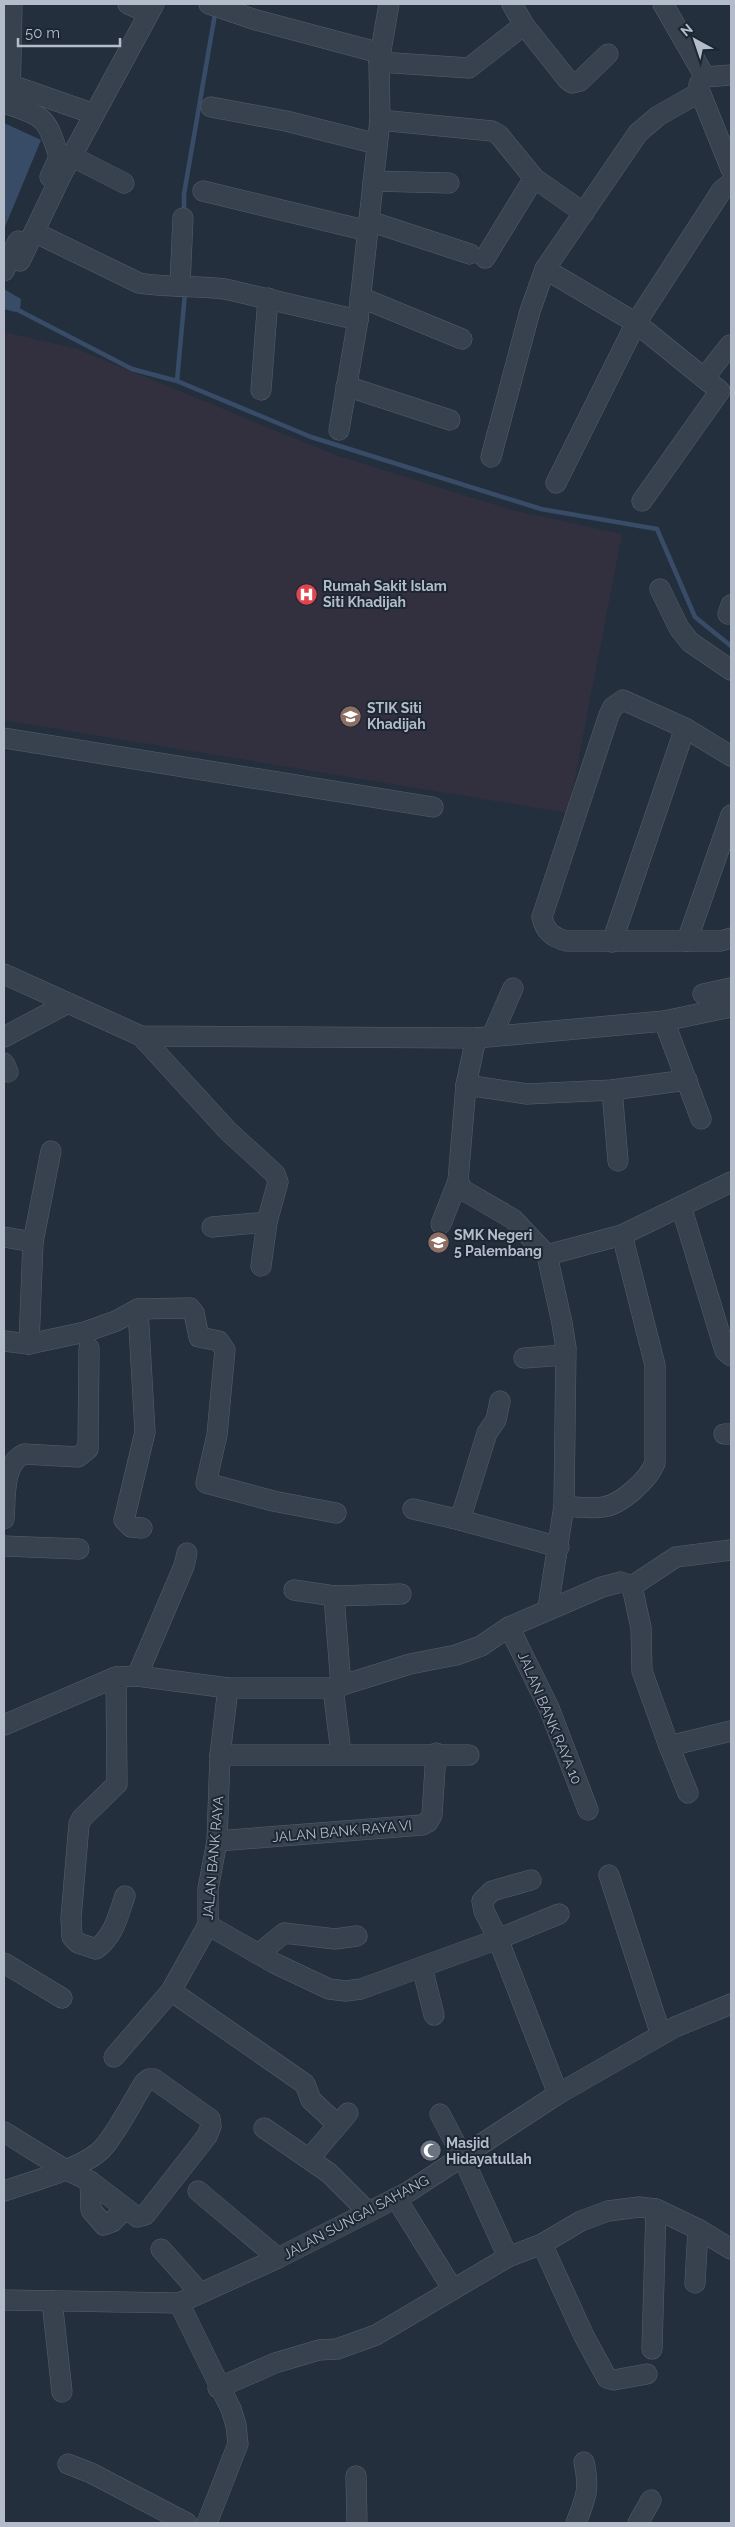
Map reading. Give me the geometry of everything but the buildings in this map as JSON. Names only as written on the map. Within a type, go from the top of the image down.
[{"type":"street","points":[[8,98],[12,4]]},
{"type":"street","points":[[12,266],[34,232],[94,114],[151,9],[128,4]]},
{"type":"street","points":[[210,4],[380,58],[469,68],[524,25]]},
{"type":"street","points":[[339,430],[358,320],[380,120],[380,58],[389,4]]},
{"type":"street","points":[[512,4],[524,25],[567,80],[572,82],[580,81],[608,54]]},
{"type":"street","points":[[663,4],[702,85],[731,169]]},
{"type":"street","points":[[490,457],[530,311],[546,269],[638,133],[658,116],[702,85],[731,75]]},
{"type":"street","points":[[8,98],[94,114]]},
{"type":"street","points":[[8,98],[36,114],[45,122],[51,130],[59,157],[12,266]]},
{"type":"street","points":[[211,106],[286,120],[377,144]]},
{"type":"street","points":[[380,120],[492,131],[499,136],[534,178],[584,213]]},
{"type":"street","points":[[72,156],[124,183]]},
{"type":"street","points":[[203,190],[368,226],[478,256],[534,178]]},
{"type":"street","points":[[373,181],[449,183]]},
{"type":"street","points":[[556,483],[636,322],[722,190],[731,183]]},
{"type":"street","points":[[183,218],[183,285]]},
{"type":"street","points":[[34,232],[139,283],[157,286],[183,285],[218,288],[358,320]]},
{"type":"street","points":[[546,269],[636,322],[704,378],[727,392],[642,501]]},
{"type":"street","points":[[360,297],[462,339]]},
{"type":"street","points":[[261,390],[268,298]]},
{"type":"street","points":[[704,378],[730,345]]},
{"type":"street","points":[[346,386],[450,420]]},
{"type":"street","points":[[660,590],[679,628],[690,642],[731,670]]},
{"type":"street","points":[[731,756],[685,728],[623,700],[613,707],[543,909],[544,926],[556,938],[566,942],[721,941],[731,938]]},
{"type":"street","points":[[612,942],[685,728]]},
{"type":"street","points":[[4,738],[433,807]]},
{"type":"street","points":[[687,941],[731,815]]},
{"type":"street","points":[[4,974],[140,1036],[228,1131],[275,1174],[278,1182],[267,1222],[261,1266]]},
{"type":"street","points":[[441,1224],[458,1181],[466,1085],[484,1037],[513,988]]},
{"type":"street","points":[[703,994],[731,988]]},
{"type":"street","points":[[4,1038],[68,1003]]},
{"type":"street","points":[[140,1036],[484,1037],[664,1021],[731,1007]]},
{"type":"street","points":[[664,1021],[701,1118]]},
{"type":"street","points":[[466,1085],[527,1094],[612,1090],[687,1080]]},
{"type":"street","points":[[612,1090],[618,1161]]},
{"type":"street","points":[[30,1344],[33,1242],[51,1151]]},
{"type":"street","points":[[458,1181],[463,1190],[513,1219],[547,1255],[562,1323],[565,1355],[566,1426],[564,1506],[548,1608]]},
{"type":"street","points":[[547,1255],[622,1234],[731,1182]]},
{"type":"street","points":[[681,1206],[726,1351],[731,1356]]},
{"type":"street","points":[[212,1228],[267,1222]]},
{"type":"street","points":[[564,1506],[605,1507],[641,1484],[650,1475],[655,1463],[655,1365],[622,1234]]},
{"type":"street","points":[[4,1237],[33,1242]]},
{"type":"street","points":[[4,1341],[30,1344],[85,1332],[116,1322],[138,1309],[190,1308],[194,1313],[199,1337],[219,1341],[224,1347],[224,1366],[217,1435],[206,1483],[273,1501],[336,1513]]},
{"type":"street","points":[[138,1309],[145,1432],[124,1520],[131,1527],[142,1528]]},
{"type":"street","points":[[4,1519],[10,1468],[16,1459],[24,1454],[78,1457],[88,1449],[89,1348]]},
{"type":"street","points":[[524,1358],[565,1355]]},
{"type":"street","points":[[460,1520],[487,1433],[496,1420],[500,1401]]},
{"type":"street","points":[[413,1509],[559,1546]]},
{"type":"street","points":[[4,1546],[79,1549]]},
{"type":"street","points":[[632,1586],[676,1557],[731,1550]]},
{"type":"street","points":[[137,1676],[184,1566],[187,1553]]},
{"type":"street","points":[[4,1725],[116,1677],[137,1676],[228,1688],[337,1687],[410,1664],[456,1655],[481,1646],[509,1627],[548,1608],[602,1586],[621,1582],[632,1586]]},
{"type":"street","points":[[632,1586],[641,1628],[642,1671],[688,1793]]},
{"type":"street","points":[[294,1590],[334,1596],[401,1594]]},
{"type":"street","points":[[334,1596],[341,1753]]},
{"type":"street","name":"JALAN BANK RAYA 10","points":[[509,1627],[549,1708],[588,1810]]},
{"type":"street","points":[[116,1677],[117,1784],[82,1818],[79,1824],[71,1918],[72,1937],[78,1944],[96,1949],[104,1943],[111,1934],[125,1896]]},
{"type":"street","name":"JALAN BANK RAYA","points":[[114,2058],[171,1991],[208,1925],[208,1889],[217,1841],[220,1755],[228,1688]]},
{"type":"street","points":[[669,1746],[731,1731]]},
{"type":"street","points":[[220,1755],[341,1753],[469,1755]]},
{"type":"street","name":"JALAN BANK RAYA VI","points":[[217,1841],[422,1825],[428,1822],[432,1815],[436,1753]]},
{"type":"street","points":[[609,1875],[661,2035]]},
{"type":"street","points":[[531,1880],[492,1891],[482,1902],[484,1912],[498,1939],[558,2094]]},
{"type":"street","points":[[208,1925],[260,1953],[274,1963],[329,1989],[346,1991],[361,1989],[422,1967],[559,1914]]},
{"type":"street","points":[[260,1953],[284,1933],[335,1939],[357,1936]]},
{"type":"street","points":[[4,1962],[62,1998]]},
{"type":"street","points":[[422,1967],[434,2015]]},
{"type":"street","points":[[171,1991],[305,2084],[311,2100],[343,2119],[309,2158]]},
{"type":"street","name":"JALAN SUNGAI SAHANG","points":[[4,2300],[178,2303],[278,2258],[396,2198],[463,2158],[558,2094],[661,2035],[731,2004]]},
{"type":"street","points":[[4,2132],[64,2169],[90,2182],[137,2217],[145,2215],[207,2136],[211,2126],[210,2119],[154,2079],[149,2079],[144,2083],[102,2148],[83,2164],[64,2169],[4,2190]]},
{"type":"street","points":[[440,2114],[463,2158],[508,2257]]},
{"type":"street","points":[[264,2128],[329,2173],[368,2212]]},
{"type":"street","points":[[198,2192],[278,2258]]},
{"type":"street","points":[[396,2198],[452,2288]]},
{"type":"street","points":[[218,2388],[275,2363],[318,2350],[337,2349],[376,2334],[508,2257],[542,2244],[580,2221],[608,2211],[639,2207],[656,2209],[698,2228],[731,2249]]},
{"type":"street","points":[[652,2349],[656,2209]]},
{"type":"street","points":[[694,2283],[698,2228]]},
{"type":"street","points":[[542,2244],[584,2336],[607,2378],[614,2380],[647,2374]]},
{"type":"street","points":[[161,2249],[200,2294]]},
{"type":"street","points":[[52,2301],[62,2392]]},
{"type":"street","points":[[178,2303],[218,2388],[231,2409],[236,2426],[238,2444],[207,2523]]},
{"type":"street","points":[[576,2523],[589,2488],[584,2462]]},
{"type":"street","points":[[68,2464],[91,2473],[186,2523]]},
{"type":"street","points":[[356,2476],[357,2523]]},
{"type":"street","points":[[638,2523],[651,2500]]},
{"type":"shaded area","name":"Rumah Sakit Islam Siti Khadijah","points":[[4,332],[77,349],[335,455],[512,510],[622,534],[568,813],[4,720]]},
{"type":"water","points":[[4,123],[41,140],[4,229]]},
{"type":"water","points":[[4,289],[21,299],[20,310],[15,312],[4,309]]},
{"type":"waterway","points":[[184,213],[184,194],[215,14]]},
{"type":"waterway","points":[[177,381],[185,293]]},
{"type":"waterway","points":[[16,309],[132,369],[177,381],[311,437],[541,509],[657,529],[695,617],[731,646]]},
{"type":"place","name":"Rumah Sakit Islam Siti Khadijah","points":[[307,594]]},
{"type":"place","name":"STIK Siti Khadijah","points":[[351,716]]},
{"type":"place","name":"SMK Negeri 5 Palembang","points":[[438,1243]]},
{"type":"place","name":"Masjid Hidayatullah","points":[[430,2151]]}]
